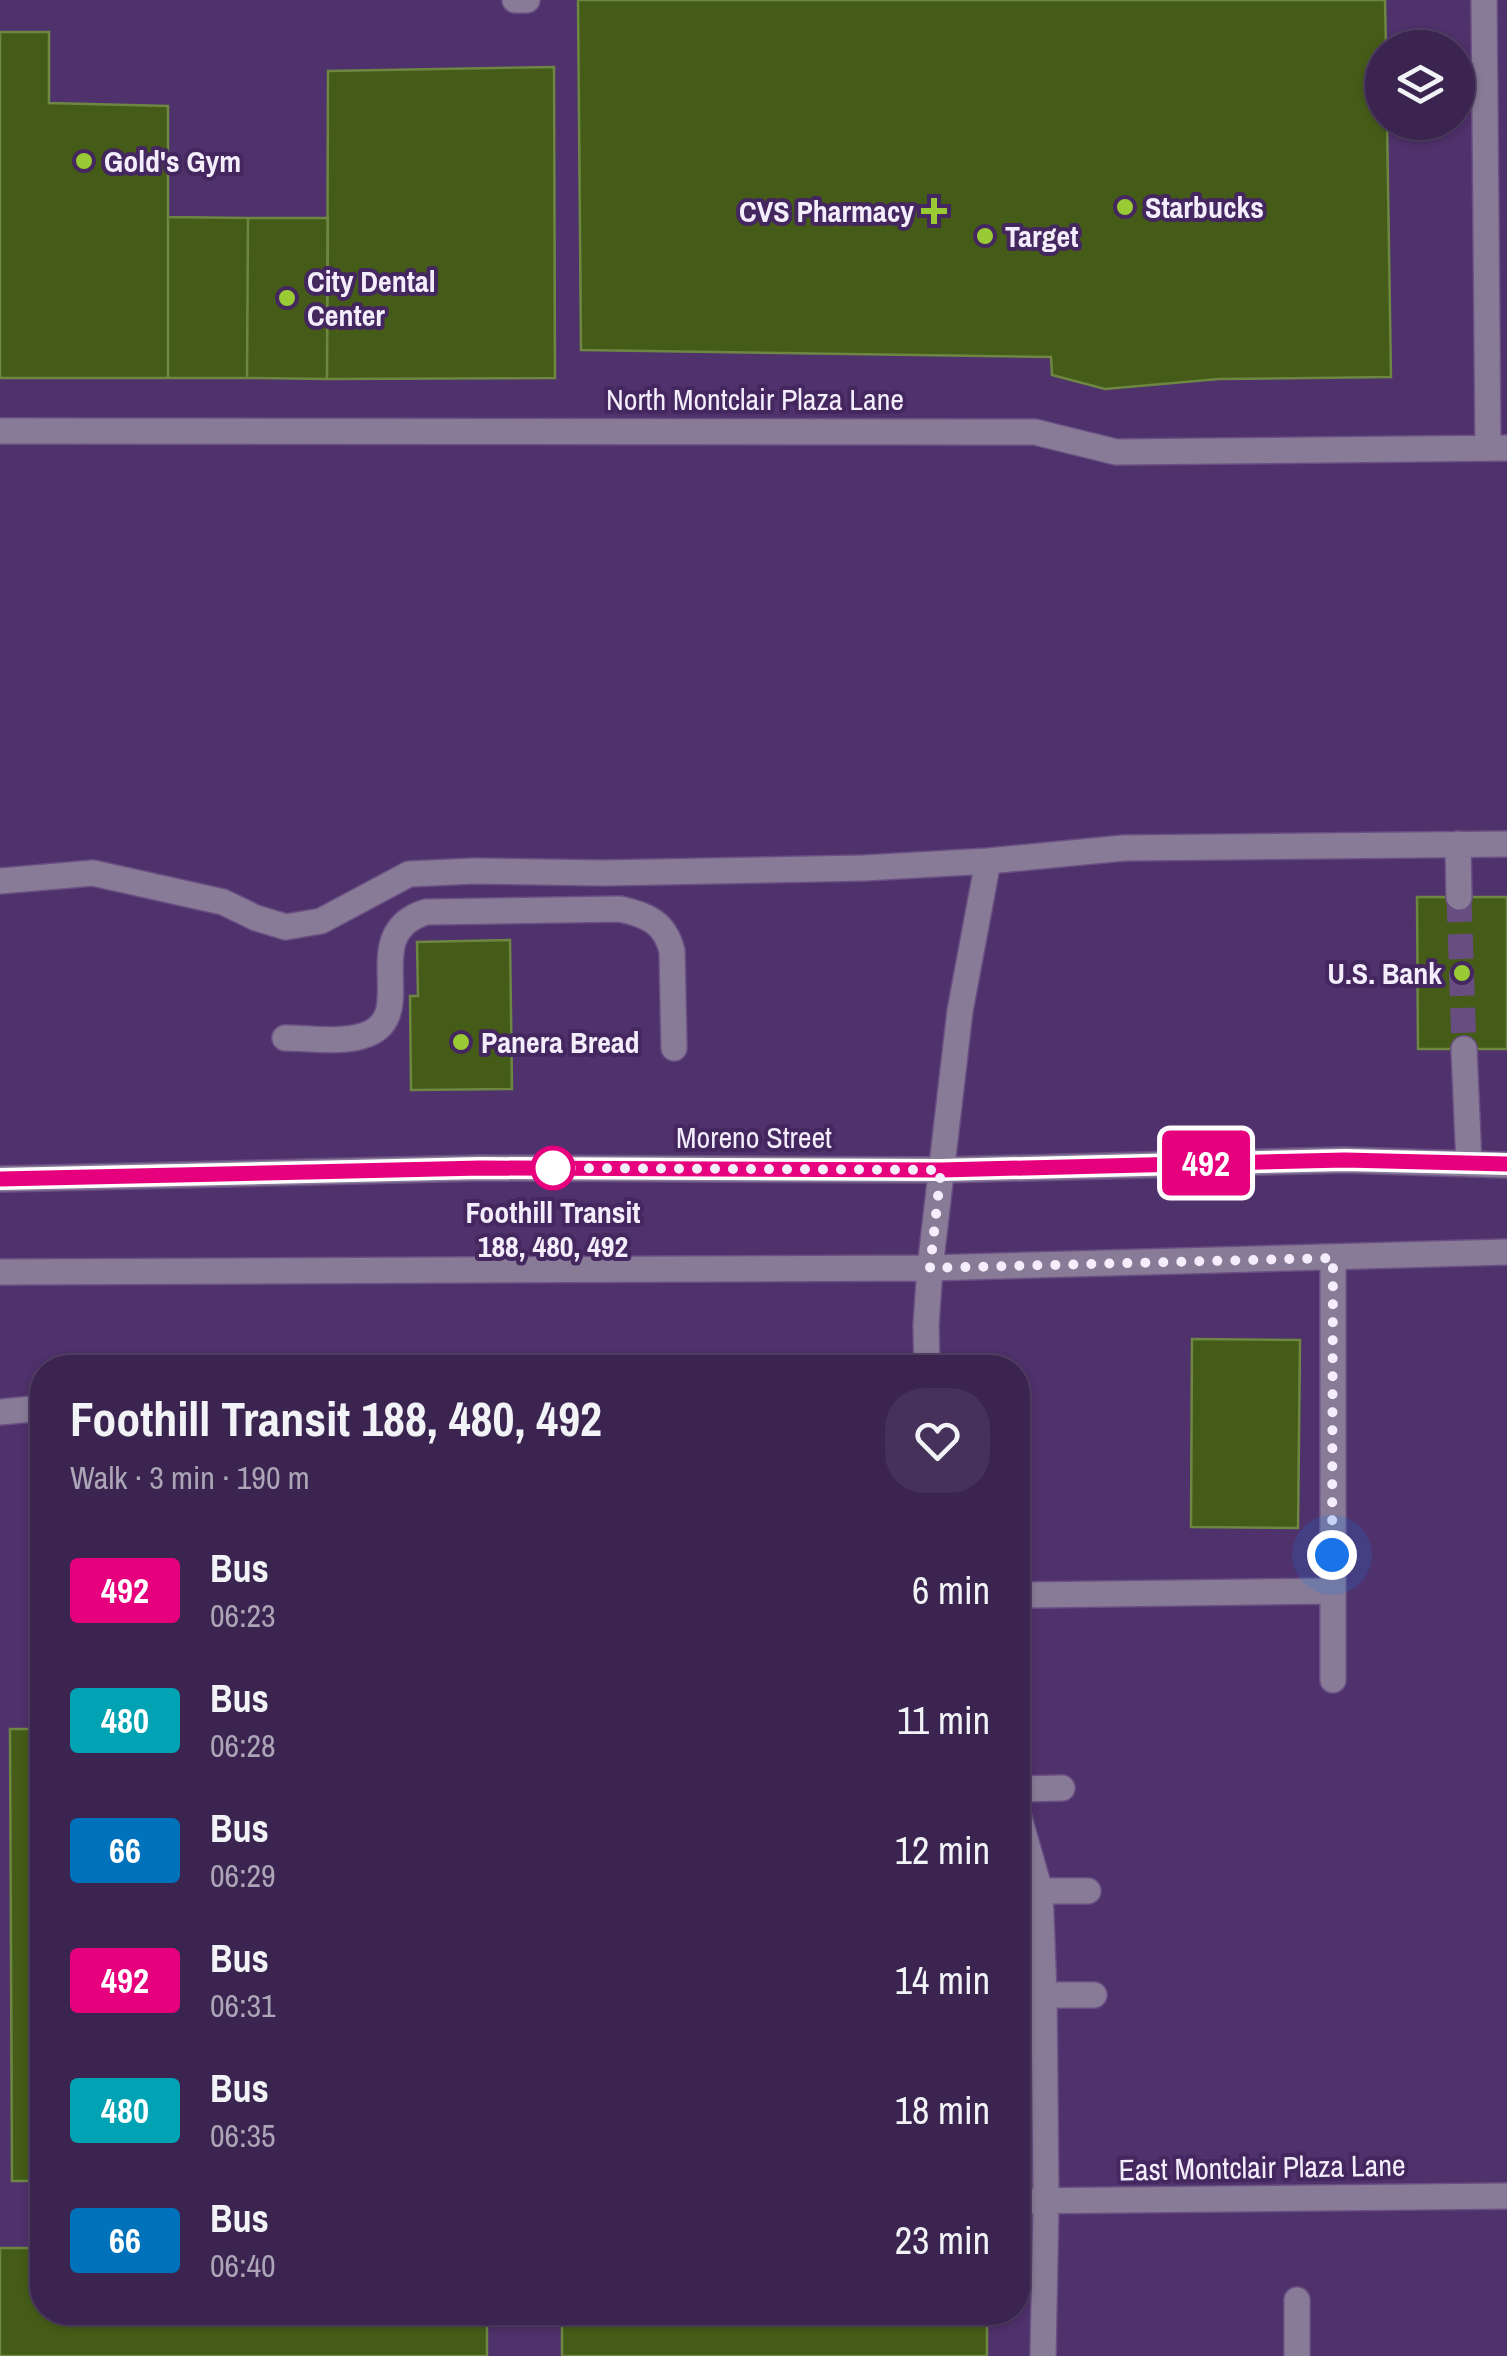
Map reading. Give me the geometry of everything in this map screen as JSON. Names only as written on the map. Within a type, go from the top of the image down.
[{"type":"street","points":[[514,0],[528,0]]},
{"type":"street","points":[[1484,0],[1498,448]]},
{"type":"street","name":"North Montclair Plaza Lane","points":[[0,431],[1035,432],[1116,452],[1498,448]]},
{"type":"street","points":[[1458,844],[1460,898]]},
{"type":"street","points":[[0,881],[92,873],[223,902],[286,927],[321,921],[409,874],[838,869],[988,861],[1124,848],[1507,844]]},
{"type":"street","points":[[927,1355],[930,1268],[960,1011],[988,861]]},
{"type":"street","points":[[284,1038],[360,1037],[376,1031],[391,1002],[392,941],[410,917],[426,912],[620,909],[656,923],[668,936],[672,952],[674,1048]]},
{"type":"street","points":[[1464,1049],[1470,1164]]},
{"type":"street","name":"Moreno Street","points":[[0,1179],[481,1168],[941,1170],[1345,1160],[1507,1164]]},
{"type":"street","points":[[0,1272],[930,1268],[1507,1252]]},
{"type":"street","points":[[1333,1258],[1333,1680]]},
{"type":"street","points":[[0,1412],[30,1409]]},
{"type":"street","points":[[1030,1596],[1332,1591]]},
{"type":"street","points":[[1030,1789],[1062,1788]]},
{"type":"street","points":[[1030,1857],[1040,1892],[1044,1994],[1043,2356]]},
{"type":"street","points":[[1040,1892],[1088,1892]]},
{"type":"street","points":[[1044,1994],[1094,1995]]},
{"type":"street","name":"East Montclair Plaza Lane","points":[[1030,2201],[1507,2196]]},
{"type":"street","points":[[1297,2300],[1297,2356]]},
{"type":"building","name":"Target","points":[[578,0],[1385,0],[1386,30],[1365,30],[1365,140],[1387,140],[1391,377],[1219,379],[1105,389],[1052,375],[1051,357],[581,350]]},
{"type":"building","name":"Gold's Gym","points":[[0,32],[49,32],[49,103],[168,106],[168,378],[0,378]]},
{"type":"building","points":[[554,67],[555,378],[327,379],[328,71]]},
{"type":"building","points":[[168,217],[248,218],[247,378],[168,378]]},
{"type":"building","name":"City Dental Center","points":[[248,218],[328,218],[327,379],[247,378]]},
{"type":"building","name":"U.S. Bank","points":[[1417,897],[1507,897],[1507,1049],[1418,1049]]},
{"type":"building","name":"Panera Bread","points":[[510,940],[512,1089],[411,1090],[410,996],[418,996],[417,942]]},
{"type":"building","points":[[1192,1339],[1300,1340],[1298,1528],[1191,1527]]},
{"type":"building","points":[[10,1729],[30,1729],[30,2181],[12,2181]]},
{"type":"building","points":[[0,2248],[30,2248],[30,2325],[487,2325],[487,2356],[0,2356]]},
{"type":"building","points":[[562,2325],[987,2325],[987,2356],[562,2356]]},
{"type":"tunnel","points":[[1459,897],[1464,1049]]},
{"type":"bus line","name":"492","points":[[0,1179],[481,1168],[941,1170],[1345,1160],[1507,1164]]},
{"type":"place","name":"Gold's Gym","points":[[84,161]]},
{"type":"place","name":"Starbucks","points":[[1125,207]]},
{"type":"place","name":"CVS Pharmacy","points":[[934,211]]},
{"type":"place","name":"Target","points":[[985,236]]},
{"type":"place","name":"City Dental Center","points":[[287,298]]},
{"type":"place","name":"U.S. Bank","points":[[1462,973]]},
{"type":"place","name":"Panera Bread","points":[[461,1042]]},
{"type":"place","name":"Foothill Transit 188, 480, 492","points":[[553,1168]]},
{"type":"route","points":[[553,1168],[941,1170],[930,1268],[1333,1258],[1332,1555]]}]
